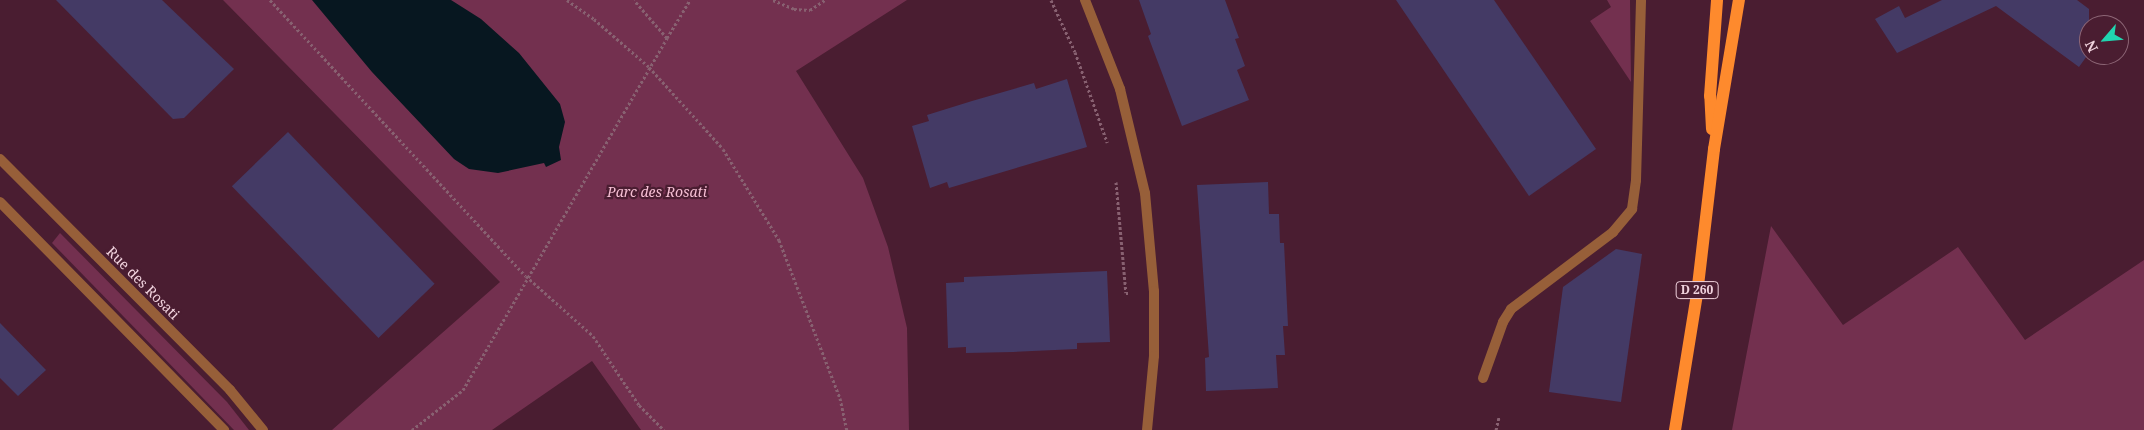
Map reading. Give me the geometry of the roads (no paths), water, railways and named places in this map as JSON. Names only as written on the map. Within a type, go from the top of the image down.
[{"type":"main road","name":"D 260","points":[[1714,149],[1710,96],[1717,0]]},
{"type":"main road","name":"D 260","points":[[1675,430],[1697,294],[1714,149],[1739,0]]},
{"type":"street","points":[[1085,0],[1108,55],[1132,128],[1145,192],[1154,291],[1154,356],[1147,430]]},
{"type":"street","points":[[1484,378],[1502,322],[1511,309],[1613,232],[1632,209],[1636,188],[1641,0]]},
{"type":"street","name":"Rue des Rosati","points":[[0,159],[230,390],[263,430]]},
{"type":"street","points":[[0,202],[224,430]]},
{"type":"water","points":[[312,0],[451,0],[481,19],[519,53],[560,104],[565,122],[559,147],[561,160],[546,167],[544,163],[498,173],[469,169],[454,159],[372,72]]},
{"type":"park label","name":"Parc des Rosati","points":[[657,192]]}]
